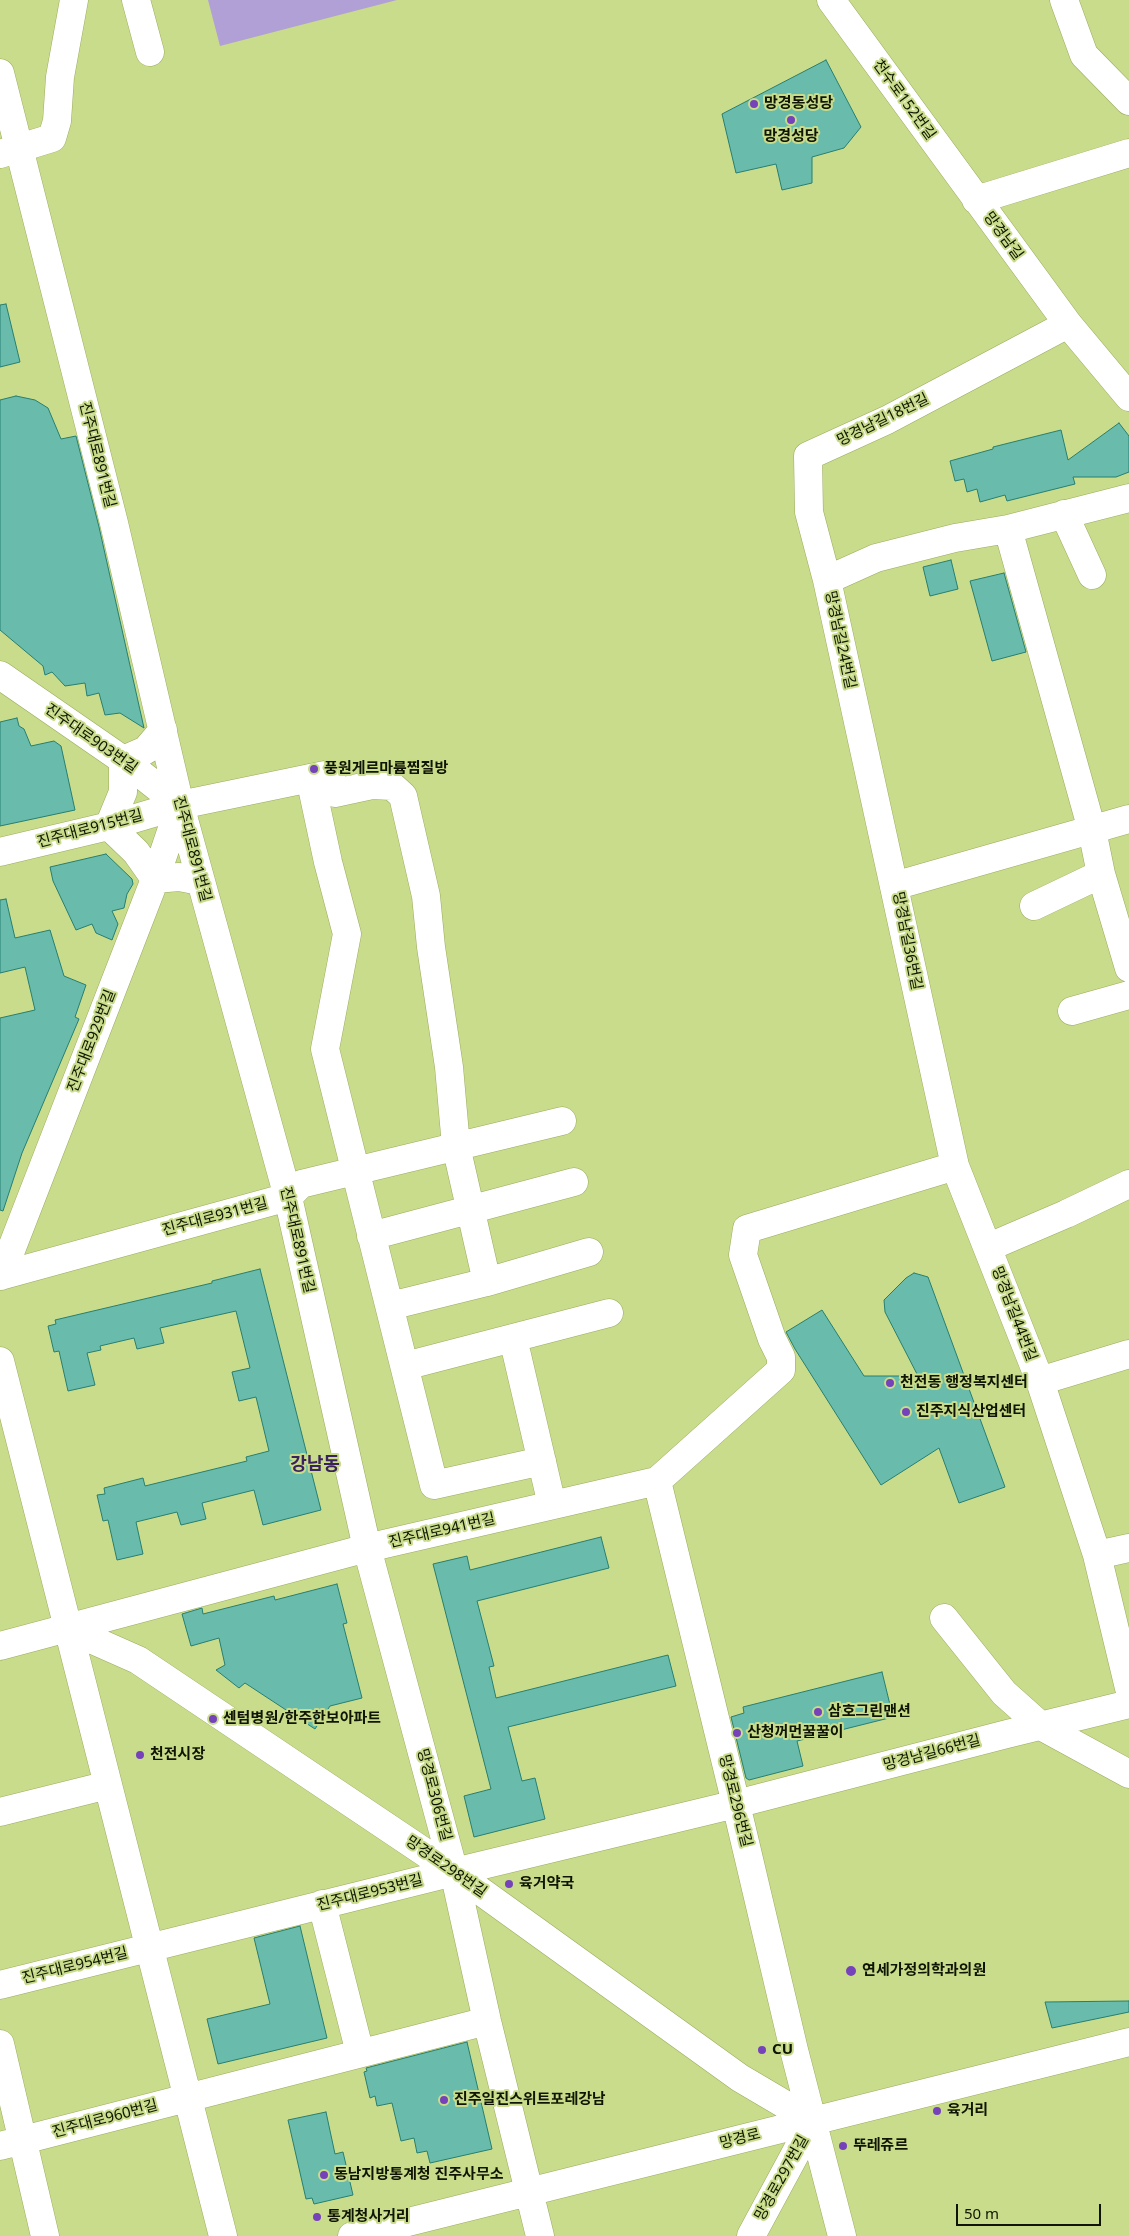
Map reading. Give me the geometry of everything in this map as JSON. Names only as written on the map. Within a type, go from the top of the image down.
[{"type":"street","points":[[10,151],[52,138],[57,121],[60,77],[74,0]]},
{"type":"street","points":[[136,0],[150,52]]},
{"type":"street","name":"천수로152번길","points":[[831,0],[976,200]]},
{"type":"street","points":[[1064,0],[1084,55],[1129,101]]},
{"type":"street","name":"진주대로891번길","points":[[0,73],[10,151],[114,523],[180,805],[288,1198],[367,1548]]},
{"type":"street","name":"망경남길","points":[[1129,153],[976,200],[1068,324],[1129,397]]},
{"type":"street","name":"망경남길18번길","points":[[827,580],[809,512],[808,456],[887,420],[1068,324]]},
{"type":"street","name":"망경남길24번길","points":[[894,886],[827,580],[876,558],[955,538],[1008,529],[1129,498]]},
{"type":"street","points":[[1064,514],[1092,575]]},
{"type":"street","points":[[1008,529],[1092,830],[1101,874],[1129,968]]},
{"type":"street","name":"진주대로903번길","points":[[0,675],[123,760],[180,805]]},
{"type":"street","points":[[163,730],[146,750],[123,760],[123,792],[109,826],[136,852],[154,879],[179,877],[200,881]]},
{"type":"street","name":"진주대로915번길","points":[[0,852],[109,826],[180,805],[330,774],[335,793],[372,785],[392,786],[403,796],[426,896],[430,948],[449,1067],[456,1146]]},
{"type":"street","points":[[310,778],[328,862],[347,934],[324,1049],[434,1486],[542,1461]]},
{"type":"street","name":"진주대로929번길","points":[[1,1276],[154,879],[180,805]]},
{"type":"street","name":"망경남길36번길","points":[[989,1247],[955,1166],[894,886],[1129,819]]},
{"type":"street","points":[[1034,906],[1101,874]]},
{"type":"street","points":[[1072,1011],[1129,995]]},
{"type":"street","name":"진주대로931번길","points":[[1,1276],[288,1198],[301,1184],[562,1121]]},
{"type":"street","points":[[456,1146],[487,1282]]},
{"type":"street","name":"진주대로941번길","points":[[0,1646],[367,1548],[657,1481],[781,1370],[781,1357],[759,1304],[743,1255],[747,1230],[955,1166]]},
{"type":"street","points":[[371,1236],[574,1182]]},
{"type":"street","name":"망경남길44번길","points":[[1129,1184],[1066,1214],[989,1247],[1040,1381],[1097,1556],[1129,1688]]},
{"type":"street","points":[[390,1306],[487,1282],[589,1252]]},
{"type":"street","points":[[405,1366],[609,1313]]},
{"type":"street","points":[[513,1338],[552,1505]]},
{"type":"street","points":[[1040,1381],[1129,1354]]},
{"type":"street","points":[[0,1361],[222,2236]]},
{"type":"street","name":"망경로296번길","points":[[657,1481],[794,2050],[814,2121],[842,2236]]},
{"type":"street","name":"망경로306번길","points":[[367,1548],[454,1872],[487,2021],[540,2236]]},
{"type":"street","points":[[1097,1556],[1129,1548]]},
{"type":"street","points":[[944,1618],[1004,1693],[1040,1726],[1129,1774]]},
{"type":"street","name":"망경로298번길","points":[[68,1629],[138,1660],[454,1872],[740,2078],[814,2121]]},
{"type":"street","name":"망경남길66번길","points":[[736,1804],[1129,1704]]},
{"type":"street","points":[[0,1812],[108,1785]]},
{"type":"street","name":"진주대로953번길","points":[[150,1948],[322,1904],[736,1804]]},
{"type":"street","points":[[322,1904],[360,2053]]},
{"type":"street","name":"진주대로954번길","points":[[0,1985],[150,1948]]},
{"type":"street","name":"진주대로960번길","points":[[12,2143],[487,2021]]},
{"type":"street","name":"망경로","points":[[352,2236],[529,2190],[1129,2042]]},
{"type":"street","points":[[0,2044],[12,2143],[46,2236]]},
{"type":"street","name":"망경로297번길","points":[[751,2236],[814,2121]]},
{"type":"shaded area","points":[[208,0],[397,0],[220,46]]},
{"type":"building","name":"망경성당","points":[[826,60],[861,127],[844,148],[812,157],[812,183],[782,190],[776,164],[736,173],[722,114]]},
{"type":"building","points":[[6,304],[20,362],[0,367],[0,305]]},
{"type":"building","points":[[16,396],[35,400],[48,408],[61,439],[76,436],[99,527],[144,728],[120,713],[105,715],[99,693],[87,696],[85,683],[65,686],[52,672],[45,675],[43,666],[0,630],[0,400]]},
{"type":"building","points":[[1119,423],[1129,436],[1129,472],[1116,477],[1073,477],[1075,484],[1007,501],[1005,495],[980,502],[977,489],[967,492],[964,479],[955,481],[950,461],[993,449],[993,447],[1061,430],[1068,460]]},
{"type":"building","points":[[951,560],[958,589],[930,596],[923,567]]},
{"type":"building","points":[[1004,573],[1026,652],[992,661],[970,581]]},
{"type":"building","points":[[17,718],[19,726],[24,729],[31,746],[54,741],[61,746],[75,810],[0,826],[0,722]]},
{"type":"building","points":[[106,854],[132,879],[133,884],[127,894],[124,908],[112,911],[118,924],[112,940],[96,933],[92,924],[76,930],[53,881],[50,867]]},
{"type":"building","points":[[6,899],[15,938],[50,930],[64,976],[86,985],[75,1017],[79,1019],[22,1153],[3,1211],[0,1210],[0,1018],[35,1010],[25,967],[0,973],[0,900]]},
{"type":"building","points":[[260,1269],[321,1510],[263,1525],[254,1490],[202,1503],[206,1519],[181,1525],[177,1512],[136,1522],[143,1554],[117,1560],[108,1520],[103,1521],[97,1495],[105,1494],[104,1488],[143,1478],[145,1486],[247,1461],[246,1457],[269,1451],[256,1397],[239,1401],[232,1372],[250,1368],[236,1311],[160,1328],[164,1343],[137,1349],[134,1338],[100,1346],[101,1350],[87,1353],[95,1385],[68,1391],[59,1351],[54,1352],[48,1326],[56,1324],[55,1320],[212,1283],[212,1281]]},
{"type":"building","name":"진주지식산업센터","points":[[914,1273],[928,1277],[1005,1487],[959,1503],[939,1448],[881,1485],[786,1332],[822,1310],[864,1376],[918,1376],[885,1312],[884,1300],[906,1278]]},
{"type":"building","points":[[601,1537],[609,1568],[477,1601],[494,1666],[489,1667],[496,1698],[668,1655],[676,1686],[508,1727],[522,1781],[535,1778],[545,1819],[474,1837],[464,1796],[491,1789],[433,1564],[467,1556],[470,1570]]},
{"type":"building","points":[[337,1584],[347,1623],[343,1624],[362,1698],[330,1706],[315,1729],[245,1683],[239,1688],[216,1670],[225,1665],[219,1638],[191,1646],[182,1614],[202,1608],[203,1614],[274,1596],[275,1600]]},
{"type":"building","name":"삼호그린맨션","points":[[882,1672],[893,1717],[797,1741],[803,1766],[749,1780],[746,1778],[731,1717],[744,1713],[743,1707]]},
{"type":"building","points":[[300,1926],[327,2038],[218,2064],[207,2019],[270,2004],[254,1938]]},
{"type":"building","points":[[1129,2001],[1129,2012],[1052,2028],[1045,2002]]},
{"type":"building","name":"진주일진스위트포레강남","points":[[467,2042],[492,2149],[430,2163],[427,2151],[417,2153],[414,2138],[401,2141],[392,2103],[377,2106],[375,2096],[370,2098],[364,2072],[367,2071],[366,2068]]},
{"type":"building","name":"동남지방통계청 진주사무소","points":[[326,2112],[335,2154],[343,2152],[353,2195],[314,2204],[312,2198],[306,2199],[288,2120]]},
{"type":"place","name":"망경동성당","points":[[754,104]]},
{"type":"place","name":"망경성당","points":[[791,120]]},
{"type":"place","name":"풍원게르마륨찜질방","points":[[314,769]]},
{"type":"place","name":"천전동 행정복지센터","points":[[890,1383]]},
{"type":"place","name":"진주지식산업센터","points":[[906,1412]]},
{"type":"place","name":"삼호그린맨션","points":[[818,1712]]},
{"type":"place","name":"센텀병원/한주한보아파트","points":[[213,1719]]},
{"type":"place","name":"산청꺼먼꿀꿀이","points":[[737,1733]]},
{"type":"place","name":"천전시장","points":[[140,1755]]},
{"type":"place","name":"육거약국","points":[[509,1884]]},
{"type":"place","name":"연세가정의학과의원","points":[[851,1971]]},
{"type":"place","name":"CU","points":[[762,2050]]},
{"type":"place","name":"진주일진스위트포레강남","points":[[444,2100]]},
{"type":"place","name":"육거리","points":[[937,2111]]},
{"type":"place","name":"뚜레쥬르","points":[[843,2146]]},
{"type":"place","name":"동남지방통계청 진주사무소","points":[[324,2175]]},
{"type":"place","name":"통계청사거리","points":[[317,2217]]},
{"type":"district","name":"강남동","points":[[315,1465]]}]
